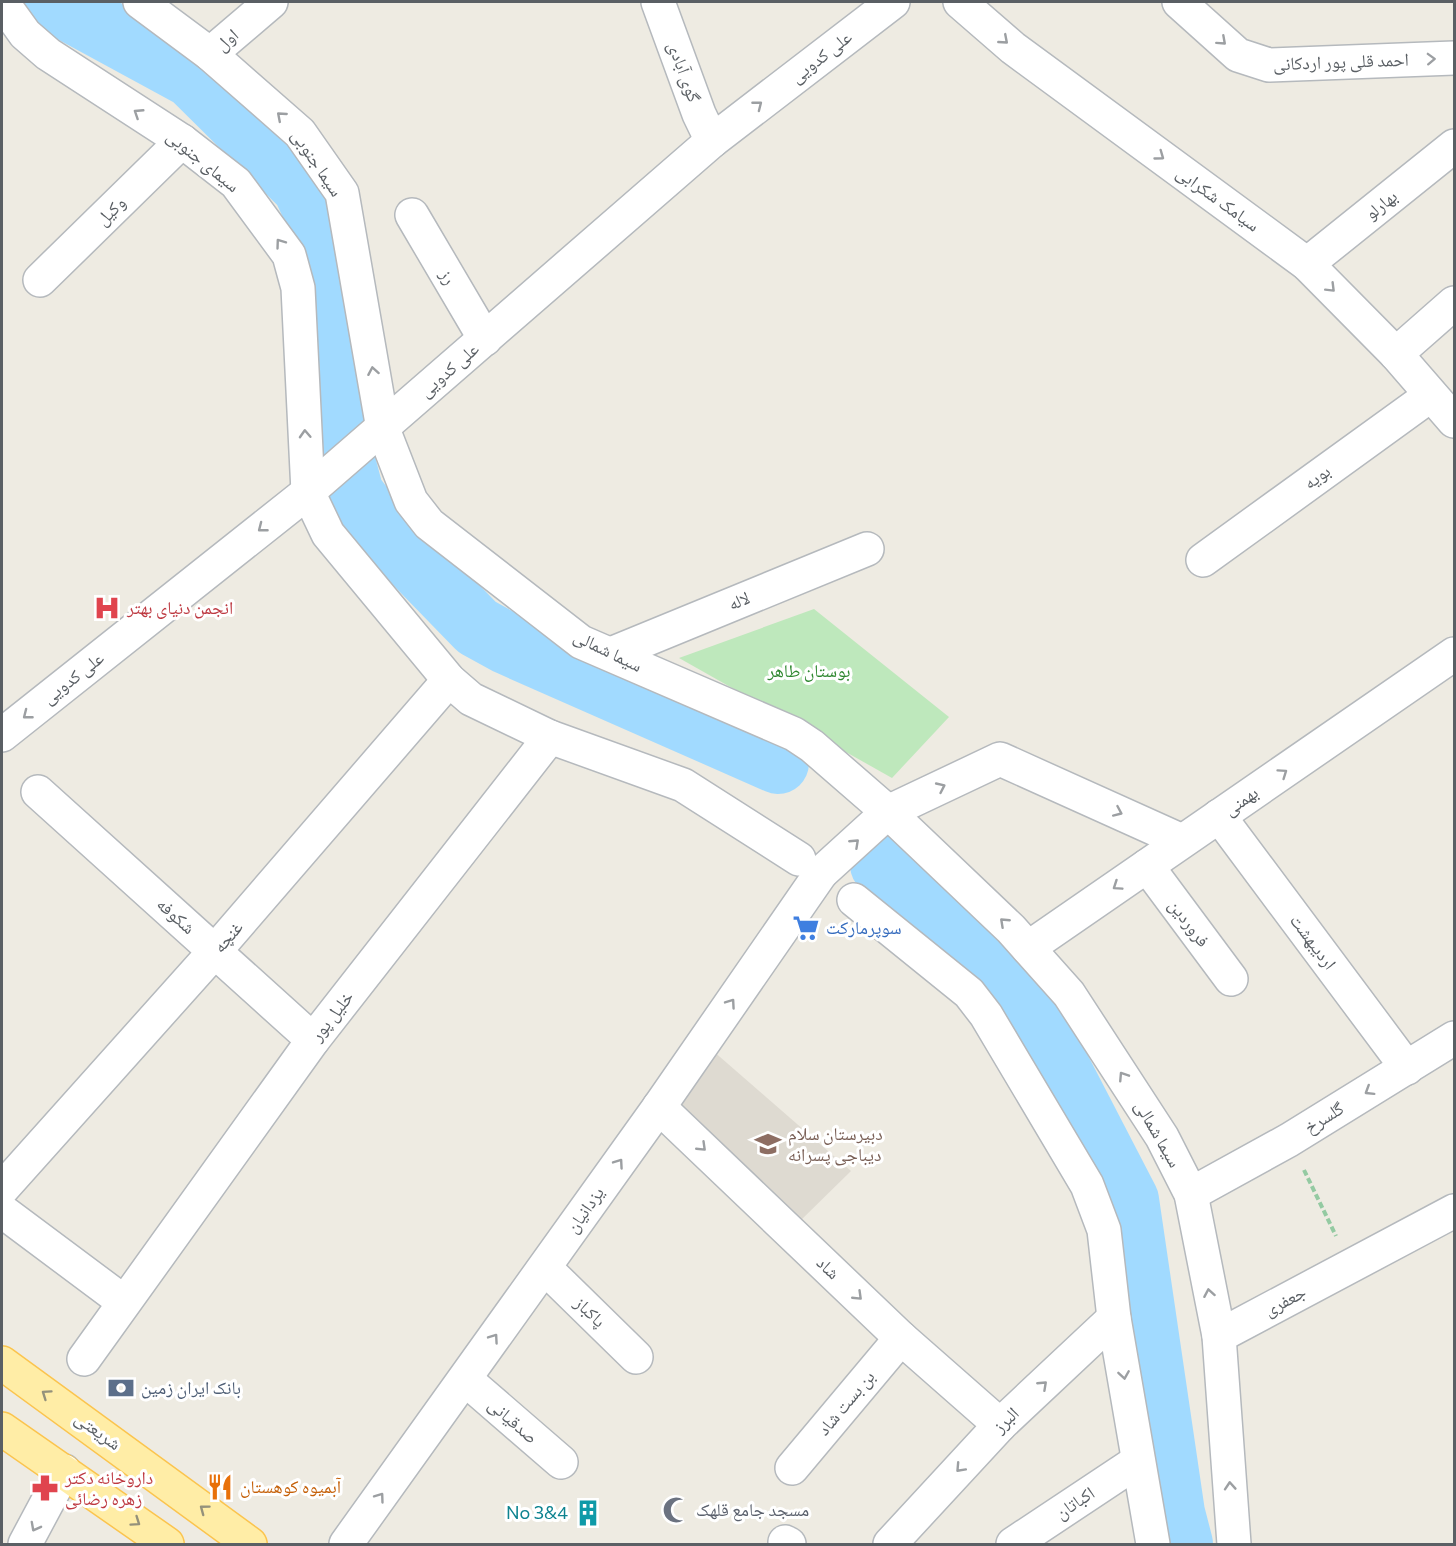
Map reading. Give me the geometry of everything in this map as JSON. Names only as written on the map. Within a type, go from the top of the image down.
[{"type":"main road","name":"شریعتی","points":[[2,1363],[250,1545]]},
{"type":"main road","points":[[2,1429],[167,1545]]},
{"type":"street","name":"سیمای جنوبی","points":[[2,2],[26,34],[48,54],[182,141],[236,183],[289,255],[298,288],[308,492]]},
{"type":"street","name":"سیما جنوبی","points":[[140,2],[210,54],[300,133],[342,192],[383,429]]},
{"type":"street","name":"اول","points":[[210,54],[271,2]]},
{"type":"street","name":"گوی آبادی","points":[[658,2],[699,114],[712,141]]},
{"type":"street","name":"علی کدویی","points":[[2,735],[308,492],[712,141],[893,2]]},
{"type":"street","name":"سیامک شکرابی","points":[[960,2],[1013,48],[1307,264],[1395,354],[1455,421]]},
{"type":"street","name":"احمد قلی پور اردکانی","points":[[1179,2],[1238,55],[1269,65],[1455,58]]},
{"type":"street","name":"وکیل","points":[[40,280],[182,141]]},
{"type":"street","name":"بهارلو","points":[[1307,264],[1455,146]]},
{"type":"street","name":"رز","points":[[412,214],[485,339]]},
{"type":"street","points":[[1395,354],[1455,303]]},
{"type":"street","name":"بویه","points":[[1203,560],[1431,395]]},
{"type":"street","name":"سیما شمالی","points":[[383,429],[411,501],[429,524],[581,642],[794,734],[812,746],[888,812],[1028,948],[1069,994],[1162,1137],[1191,1194],[1219,1336],[1234,1545]]},
{"type":"street","points":[[308,492],[328,534],[449,680],[471,699],[550,737],[683,785],[810,866]]},
{"type":"street","name":"لاله","points":[[611,654],[867,549]]},
{"type":"street","name":"بهمنی","points":[[1028,948],[1455,654]]},
{"type":"street","name":"غنچه","points":[[2,1189],[215,951],[449,680]]},
{"type":"street","name":"خلیل‌ پور","points":[[84,1359],[313,1040],[550,737]]},
{"type":"street","points":[[888,812],[1000,759],[1182,841]]},
{"type":"street","name":"شکوفه","points":[[39,792],[313,1040]]},
{"type":"street","name":"یزدانیان","points":[[346,1545],[659,1107],[810,866],[888,812]]},
{"type":"street","name":"اردیبهشت","points":[[1219,816],[1407,1068]]},
{"type":"street","name":"فروردین","points":[[1146,866],[1231,979]]},
{"type":"street","points":[[854,900],[969,993],[987,1015],[1087,1185],[1104,1230],[1114,1317],[1153,1545]]},
{"type":"street","name":"گلسرخ","points":[[1191,1194],[1289,1140],[1455,1038]]},
{"type":"street","name":"شاد","points":[[659,1107],[901,1338],[1000,1425]]},
{"type":"street","points":[[2,1211],[124,1302]]},
{"type":"street","name":"جعفری","points":[[1219,1336],[1455,1211]]},
{"type":"street","name":"پاکباز","points":[[544,1268],[636,1357]]},
{"type":"street","name":"البرز","points":[[902,1539],[1000,1425],[1114,1317]]},
{"type":"street","name":"بن بست شاد","points":[[792,1468],[901,1338]]},
{"type":"street","name":"صدقیانی","points":[[465,1379],[561,1462]]},
{"type":"street","name":"اکباتان","points":[[1013,1545],[1138,1461]]},
{"type":"street","points":[[25,1545],[64,1471]]},
{"type":"path","points":[[1289,1140],[1352,1266]]},
{"type":"shaded area","name":"دبیرستان سلام دیباجی پسرانه","points":[[712,1050],[851,1171],[797,1224],[673,1104]]},
{"type":"green space","name":"بوستان طاهر","points":[[814,609],[949,717],[892,778],[679,658]]},
{"type":"waterway","points":[[54,2],[192,77],[303,187],[318,219],[338,438],[353,494],[373,520],[477,627],[508,644],[778,763]]},
{"type":"waterway","points":[[881,865],[1016,984],[1128,1200],[1174,1513],[1182,1544]]},
{"type":"place","name":"انجمن دنیای بهتر","points":[[107,608]]},
{"type":"place","name":"سوپرمارکت","points":[[806,928]]},
{"type":"place","name":"دبیرستان سلام دیباجی پسرانه","points":[[768,1144]]},
{"type":"place","name":"بانک ایران زمین","points":[[121,1388]]},
{"type":"place","name":"آبمیوه کوهستان","points":[[220,1487]]},
{"type":"place","name":"داروخانه دکتر زهره رضائی","points":[[45,1488]]},
{"type":"place","name":"مسجد جامع قلهک","points":[[676,1510]]},
{"type":"place","name":"No 3&4","points":[[588,1513]]}]
